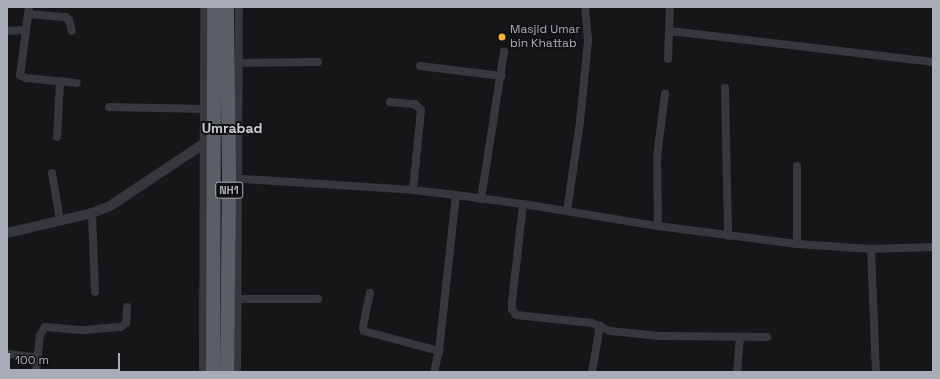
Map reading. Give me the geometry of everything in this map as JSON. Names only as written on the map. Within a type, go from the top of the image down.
[{"type":"highway","name":"NH1","points":[[213,372],[209,286],[214,7]]},
{"type":"highway","name":"NH1","points":[[227,7],[234,178],[227,372]]},
{"type":"street","points":[[203,372],[209,286],[204,108],[204,7]]},
{"type":"street","points":[[237,372],[238,299],[234,178],[239,63],[239,7]]},
{"type":"street","points":[[567,211],[580,122],[587,47],[585,7]]},
{"type":"street","points":[[668,59],[670,7]]},
{"type":"street","points":[[72,31],[70,20],[66,17],[29,10],[21,76],[77,83]]},
{"type":"street","points":[[7,32],[26,30]]},
{"type":"street","points":[[670,31],[933,62]]},
{"type":"street","points":[[481,199],[504,52]]},
{"type":"street","points":[[239,63],[318,62]]},
{"type":"street","points":[[420,66],[501,76]]},
{"type":"street","points":[[57,136],[60,81]]},
{"type":"street","points":[[725,88],[728,236]]},
{"type":"street","points":[[658,226],[657,157],[665,94]]},
{"type":"street","points":[[390,102],[415,104],[421,110],[413,190]]},
{"type":"street","points":[[110,107],[204,108]]},
{"type":"street","points":[[7,233],[92,213],[110,206],[205,143]]},
{"type":"street","points":[[797,166],[797,244]]},
{"type":"street","points":[[52,173],[60,220]]},
{"type":"street","points":[[234,178],[413,190],[456,195],[523,204],[658,226],[797,244],[871,249],[933,248]]},
{"type":"street","points":[[436,372],[456,195]]},
{"type":"street","points":[[523,204],[512,302],[513,312],[519,316],[592,323],[610,331],[660,336],[740,338],[767,337]]},
{"type":"street","points":[[92,213],[96,292]]},
{"type":"street","points":[[871,249],[876,372]]},
{"type":"street","points":[[370,293],[363,327],[364,331],[439,350]]},
{"type":"street","points":[[238,299],[318,299]]},
{"type":"street","points":[[36,372],[40,335],[44,327],[83,330],[122,327],[126,323],[127,307]]},
{"type":"street","points":[[592,372],[600,326]]},
{"type":"street","points":[[737,372],[740,338]]},
{"type":"street","points":[[7,354],[37,357]]},
{"type":"place","name":"Masjid Umar bin Khattab","points":[[502,37]]},
{"type":"district","name":"Umrabad","points":[[232,128]]}]
